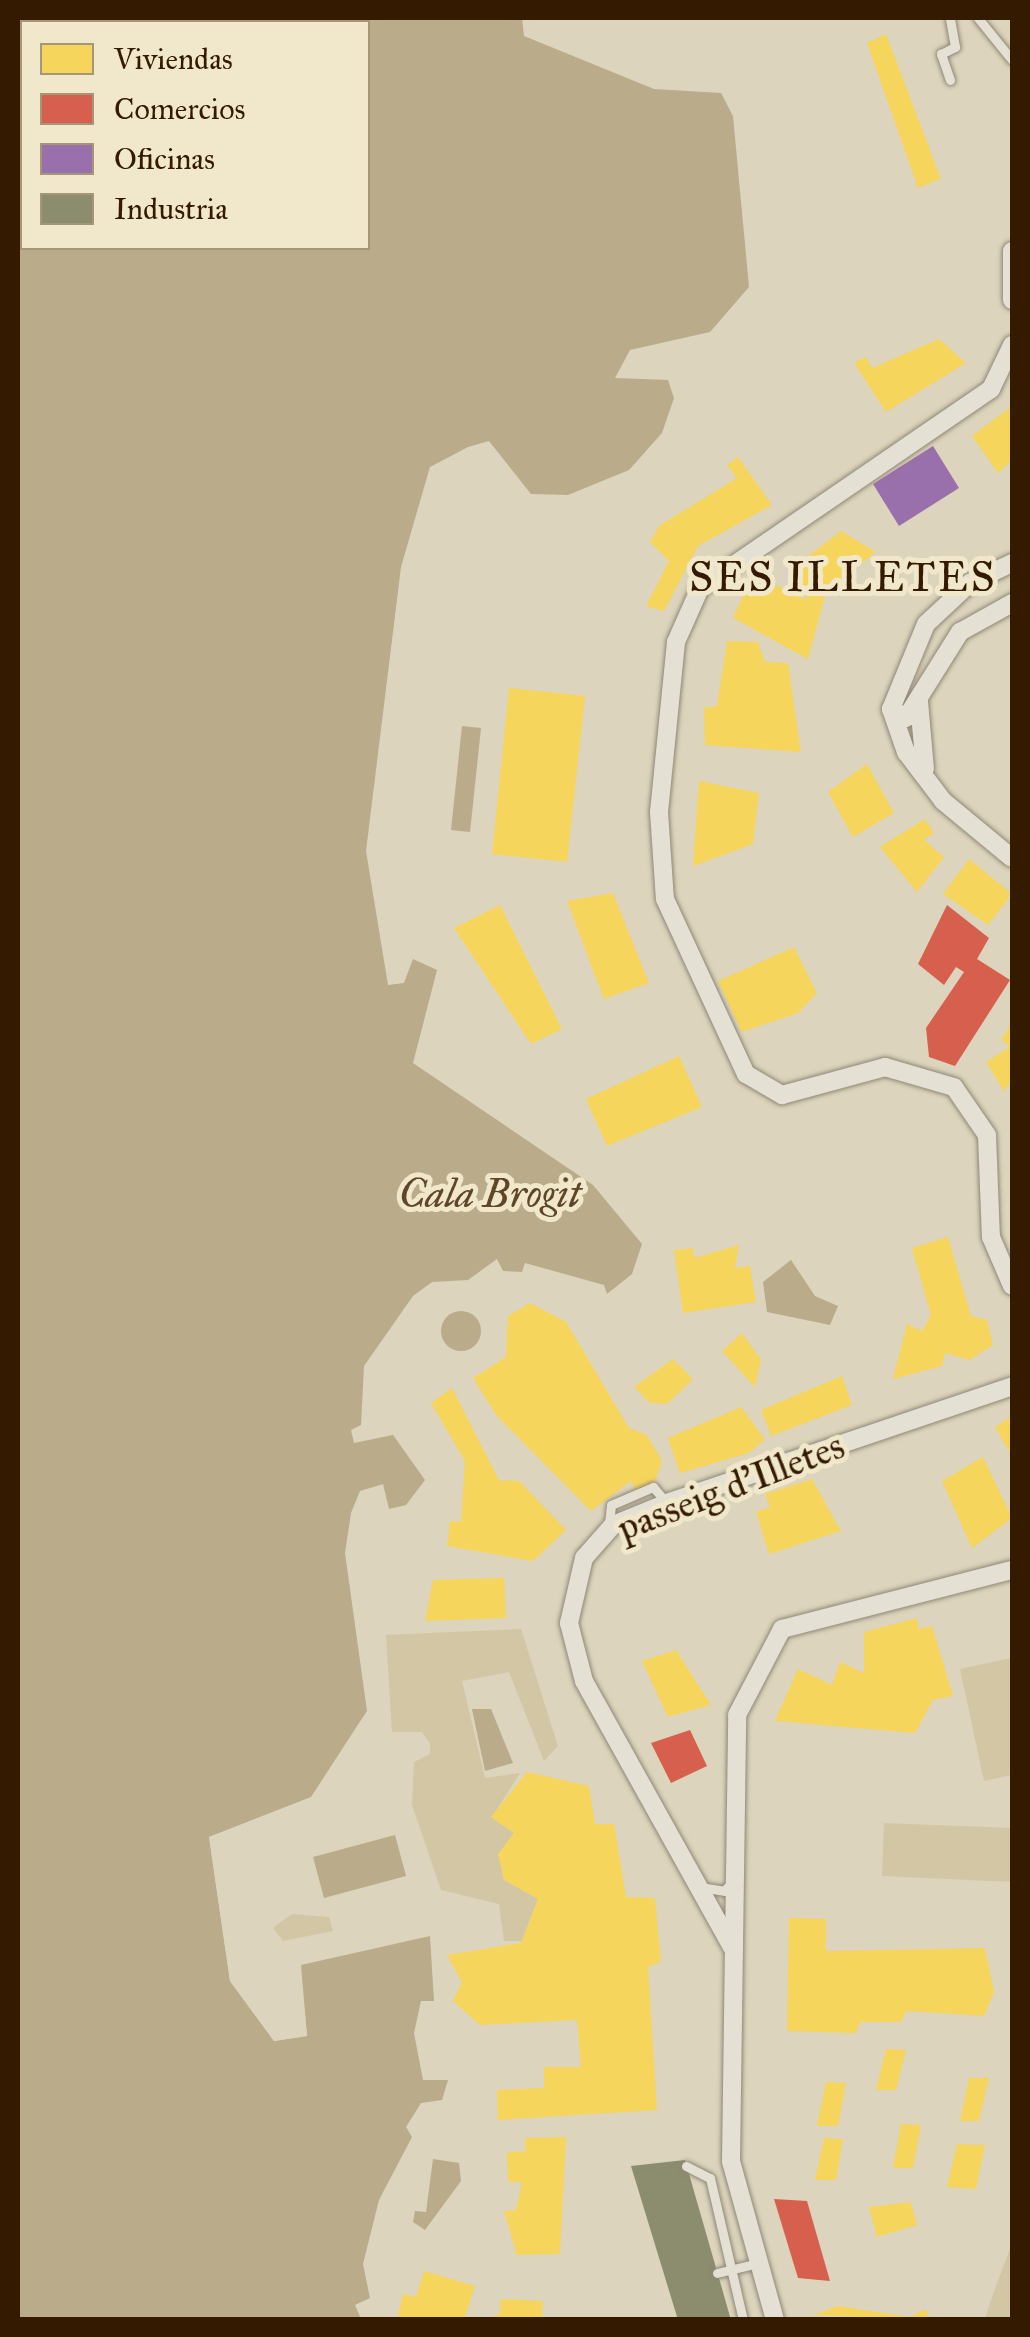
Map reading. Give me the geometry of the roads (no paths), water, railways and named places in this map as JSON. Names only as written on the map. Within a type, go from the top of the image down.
[{"type":"street","points":[[1012,251],[1012,300]]},
{"type":"street","points":[[1012,345],[991,389],[700,588],[676,642],[659,812],[664,899],[746,1074],[782,1095],[886,1067],[954,1087],[987,1135],[991,1237],[1012,1286]]},
{"type":"street","points":[[1012,563],[970,583],[926,624],[891,709],[892,725],[928,779],[1012,858]]},
{"type":"street","points":[[891,709],[906,718],[960,632],[1012,603]]},
{"type":"street","points":[[919,696],[917,740],[928,779]]},
{"type":"street","name":"passeig d'Illetes","points":[[732,1947],[578,1663],[572,1588],[608,1529],[667,1503],[1012,1386]]},
{"type":"street","name":"passeig d'Illetes","points":[[775,2320],[731,2161],[737,1715],[782,1629],[1012,1570]]},
{"type":"lane","points":[[950,18],[955,48],[941,54],[950,80]]},
{"type":"lane","points":[[978,18],[1012,60]]},
{"type":"lane","points":[[700,1886],[724,1890],[735,1875]]},
{"type":"lane","points":[[686,2166],[710,2178],[736,2268],[743,2320]]},
{"type":"lane","points":[[717,2272],[759,2263]]},
{"type":"water","name":"Cala Brogit","points":[[18,18],[522,18],[524,36],[654,89],[721,93],[733,116],[749,287],[710,332],[630,350],[615,378],[668,380],[674,398],[662,433],[629,470],[568,495],[531,494],[489,441],[468,447],[430,467],[401,567],[366,851],[388,985],[404,983],[413,959],[437,970],[413,1063],[593,1185],[642,1244],[632,1274],[607,1294],[604,1285],[525,1263],[522,1272],[503,1271],[497,1259],[468,1280],[432,1282],[413,1296],[364,1366],[361,1425],[351,1430],[354,1443],[393,1435],[425,1480],[406,1505],[389,1509],[383,1484],[360,1491],[351,1513],[345,1553],[367,1711],[311,1798],[209,1837],[230,1981],[274,2041],[307,2036],[301,1965],[430,1936],[434,2001],[421,2001],[414,2033],[423,2080],[448,2080],[442,2100],[421,2103],[406,2127],[412,2137],[379,2200],[363,2264],[370,2298],[355,2305],[361,2319],[18,2319]]},
{"type":"water","points":[[462,726],[481,728],[470,832],[451,830]]},
{"type":"water","points":[[791,1260],[815,1296],[838,1306],[830,1325],[767,1312],[763,1282]]},
{"type":"water","points":[[461,1311],[475,1317],[481,1331],[475,1345],[461,1351],[447,1345],[441,1331],[447,1317]]},
{"type":"water","points":[[472,1709],[491,1709],[513,1763],[485,1771]]},
{"type":"water","points":[[395,1835],[406,1876],[324,1898],[313,1857]]},
{"type":"water","points":[[433,2159],[459,2163],[461,2181],[425,2230],[413,2222],[415,2211],[426,2212]]},
{"type":"district","name":"SES ILLETES","points":[[843,577]]}]
